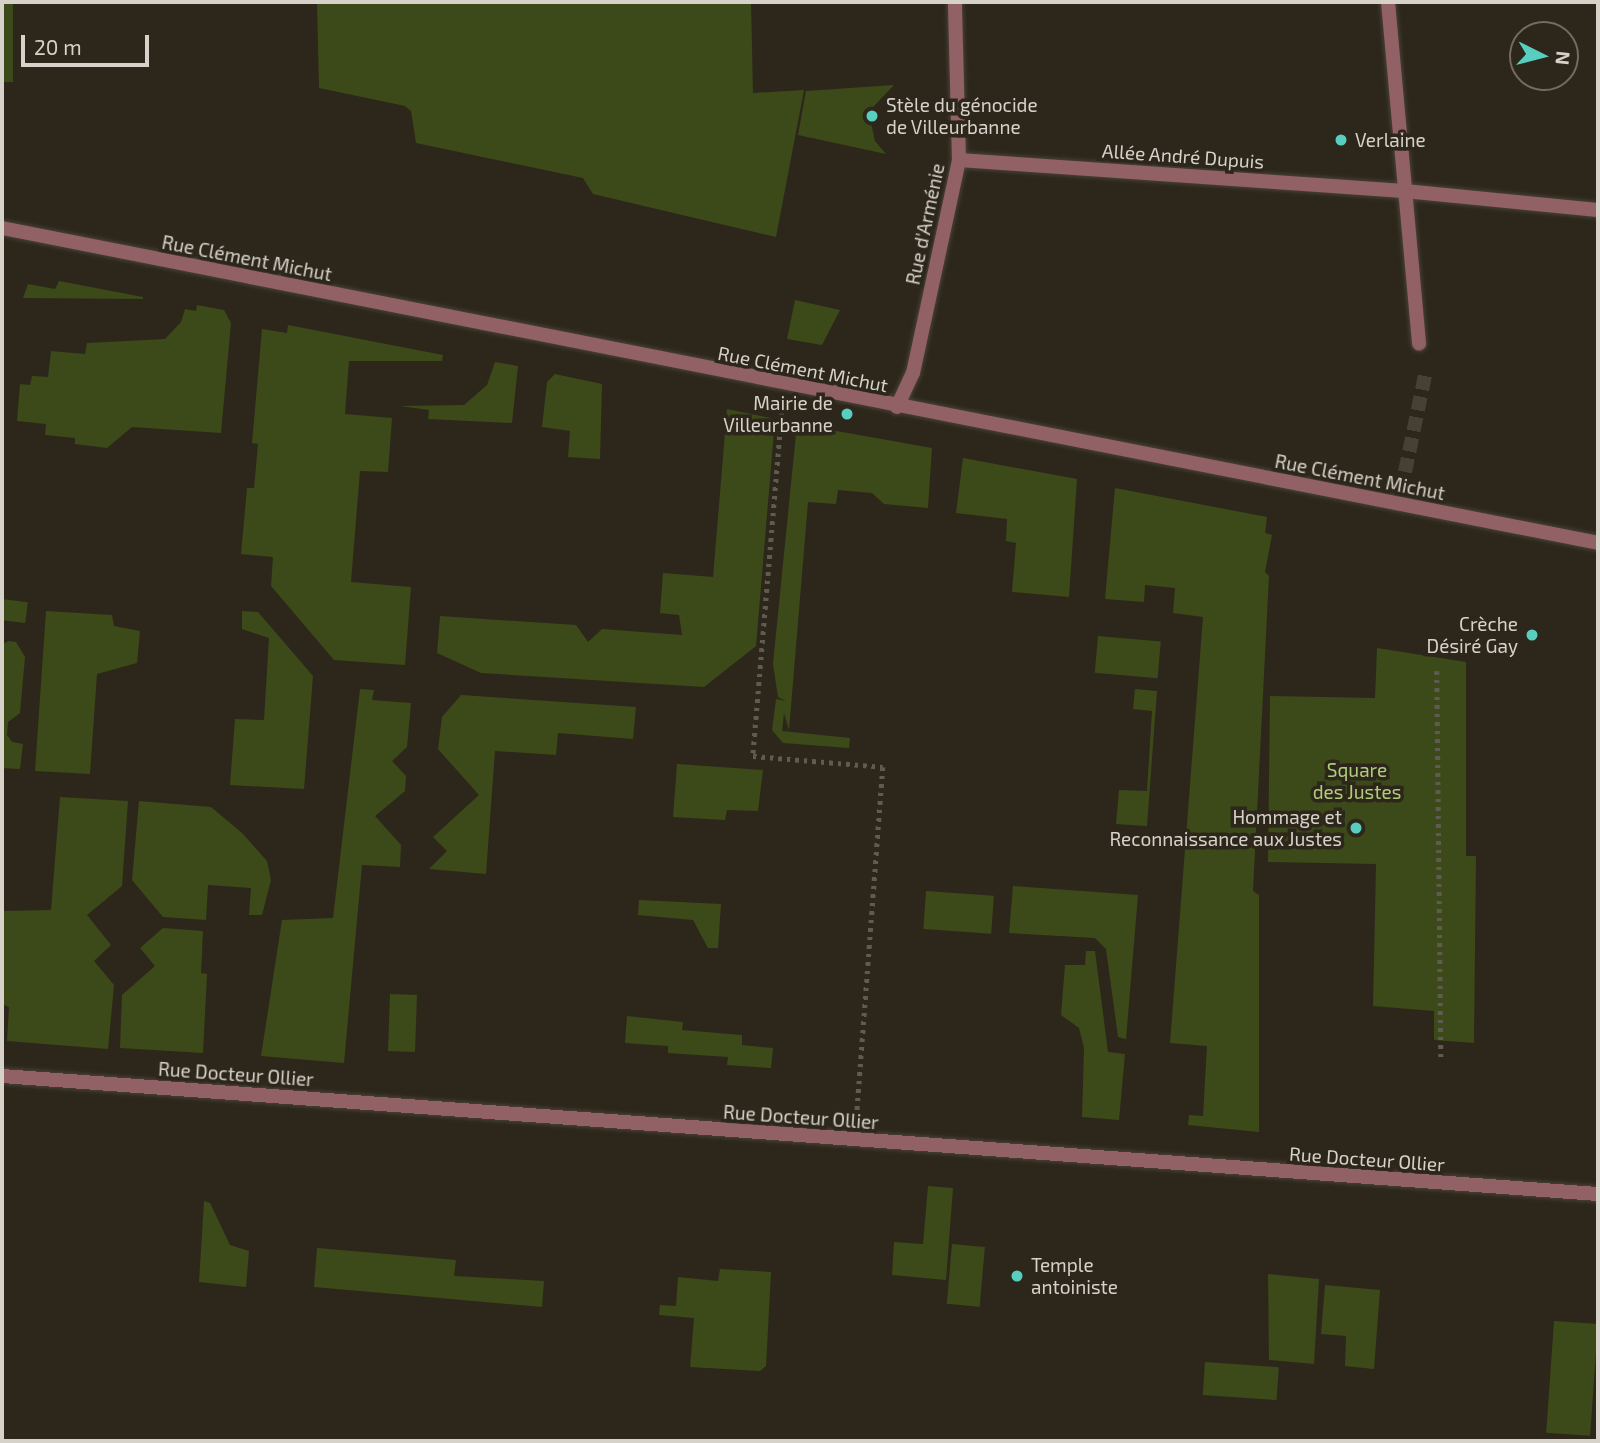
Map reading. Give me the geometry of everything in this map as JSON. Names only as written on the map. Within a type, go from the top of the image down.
[{"type":"street","name":"Rue d'Arménie","points":[[897,407],[914,373],[958,160],[955,2]]},
{"type":"street","points":[[1388,2],[1419,344]]},
{"type":"street","name":"Allée André Dupuis","points":[[958,160],[1404,191],[1598,209]]},
{"type":"street","name":"Rue Clément Michut","points":[[2,228],[784,386],[1598,542]]},
{"type":"street","name":"Rue Docteur Ollier","points":[[2,1076],[1598,1194]]},
{"type":"path","points":[[784,386],[753,756],[883,767],[855,1141]]},
{"type":"path","points":[[1437,671],[1441,1058]]},
{"type":"green space","points":[[2,2],[13,2],[13,82],[2,82]]},
{"type":"green space","points":[[317,2],[751,2],[753,93],[804,90],[776,237],[593,194],[583,178],[416,143],[411,111],[405,106],[319,88]]},
{"type":"green space","points":[[894,85],[874,106],[871,123],[875,141],[886,154],[798,135],[806,91]]},
{"type":"green space","points":[[59,281],[143,299],[23,298],[28,284],[55,289]]},
{"type":"green space","points":[[795,300],[840,310],[822,345],[787,339]]},
{"type":"green space","points":[[197,305],[224,310],[231,323],[221,433],[132,427],[107,448],[75,444],[75,438],[45,435],[46,424],[17,421],[20,384],[30,385],[32,376],[48,377],[51,351],[85,354],[87,343],[165,339],[181,322],[185,309],[196,311]]},
{"type":"green space","points":[[288,325],[443,355],[442,361],[349,361],[345,414],[392,418],[388,472],[360,471],[351,582],[411,587],[405,665],[334,660],[271,586],[273,557],[241,554],[247,488],[254,488],[258,444],[252,443],[262,329],[287,333]]},
{"type":"green space","points":[[495,362],[518,366],[512,423],[428,419],[429,410],[400,406],[464,405],[487,385]]},
{"type":"green space","points":[[555,374],[602,384],[600,459],[568,457],[570,431],[542,427],[547,382]]},
{"type":"green space","points":[[727,409],[775,419],[756,646],[704,687],[481,673],[437,653],[440,616],[576,625],[588,642],[602,629],[682,635],[679,615],[660,613],[663,573],[713,577]]},
{"type":"green space","points":[[797,424],[932,448],[928,508],[884,504],[872,493],[838,490],[836,504],[808,502],[789,730],[784,713],[782,731],[850,738],[849,748],[783,743],[772,730],[776,699],[786,701],[778,697],[773,664]]},
{"type":"green space","points":[[963,458],[1077,479],[1069,597],[1012,592],[1016,543],[1006,541],[1007,519],[956,513]]},
{"type":"green space","points":[[1115,488],[1267,517],[1265,533],[1272,535],[1265,572],[1269,576],[1253,891],[1259,895],[1259,1132],[1188,1125],[1189,1115],[1203,1116],[1207,1046],[1170,1043],[1203,617],[1173,613],[1175,588],[1145,585],[1144,602],[1105,599]]},
{"type":"green space","points":[[2,599],[28,602],[25,623],[2,620]]},
{"type":"green space","points":[[46,611],[112,615],[114,626],[140,631],[137,663],[97,674],[90,774],[35,771]]},
{"type":"green space","points":[[242,611],[258,612],[313,676],[304,789],[230,785],[235,719],[264,720],[269,638],[242,629]]},
{"type":"green space","points":[[1098,636],[1161,641],[1158,678],[1095,673]]},
{"type":"green space","points":[[16,642],[25,657],[20,713],[8,722],[7,735],[12,742],[23,744],[20,769],[2,768],[2,644]]},
{"type":"green space","name":"Square des Justes","points":[[1377,648],[1466,662],[1466,856],[1476,856],[1474,1043],[1434,1040],[1434,1011],[1373,1006],[1376,864],[1268,862],[1270,696],[1375,698]]},
{"type":"green space","points":[[360,689],[374,690],[372,700],[411,703],[407,747],[392,761],[406,776],[405,791],[375,816],[401,845],[400,867],[362,865],[344,1063],[261,1056],[282,920],[333,918]]},
{"type":"green space","points":[[1135,689],[1157,691],[1147,826],[1116,824],[1119,790],[1147,791],[1152,711],[1133,709]]},
{"type":"green space","points":[[461,695],[636,707],[633,739],[558,733],[556,755],[495,751],[486,874],[429,869],[447,851],[433,837],[479,795],[438,749],[442,717]]},
{"type":"green space","points":[[677,764],[763,770],[758,811],[727,810],[725,820],[673,817]]},
{"type":"green space","points":[[60,797],[128,801],[122,886],[87,915],[111,945],[94,961],[114,985],[108,1049],[7,1041],[9,1007],[2,1004],[2,911],[51,910]]},
{"type":"green space","points":[[139,801],[211,807],[242,833],[267,861],[271,880],[262,915],[249,915],[251,888],[208,885],[206,920],[163,917],[132,880]]},
{"type":"green space","points":[[1013,886],[1138,895],[1126,1039],[1118,1037],[1106,949],[1095,938],[1009,933]]},
{"type":"green space","points":[[926,891],[994,896],[991,934],[923,929]]},
{"type":"green space","points":[[639,900],[721,904],[718,948],[708,948],[693,920],[638,915]]},
{"type":"green space","points":[[163,928],[203,931],[201,973],[207,974],[203,1053],[120,1048],[122,995],[155,966],[140,948]]},
{"type":"green space","points":[[1086,951],[1095,951],[1108,1052],[1125,1054],[1119,1120],[1082,1117],[1084,1048],[1079,1028],[1061,1015],[1065,965],[1085,965]]},
{"type":"green space","points":[[390,994],[417,995],[415,1052],[388,1051]]},
{"type":"green space","points":[[627,1016],[683,1022],[682,1030],[742,1035],[742,1045],[773,1048],[771,1068],[727,1065],[728,1057],[668,1053],[668,1046],[625,1043]]},
{"type":"green space","points":[[928,1186],[953,1188],[946,1280],[892,1275],[894,1242],[923,1244]]},
{"type":"green space","points":[[204,1201],[210,1203],[230,1245],[249,1251],[246,1287],[199,1282]]},
{"type":"green space","points":[[952,1244],[985,1247],[980,1307],[947,1304]]},
{"type":"green space","points":[[317,1248],[456,1260],[454,1276],[544,1281],[542,1307],[314,1287]]},
{"type":"green space","points":[[720,1269],[771,1272],[766,1366],[760,1371],[690,1367],[694,1318],[659,1315],[660,1305],[676,1306],[678,1277],[718,1281]]},
{"type":"green space","points":[[1268,1274],[1319,1279],[1314,1364],[1269,1360]]},
{"type":"green space","points":[[1325,1285],[1380,1290],[1374,1369],[1345,1366],[1346,1336],[1321,1334]]},
{"type":"green space","points":[[1554,1321],[1598,1324],[1590,1436],[1546,1433]]},
{"type":"green space","points":[[1205,1362],[1279,1367],[1277,1400],[1203,1395]]},
{"type":"tunnel","points":[[1405,472],[1426,371]]},
{"type":"place","name":"Stèle du génocide de Villeurbanne","points":[[872,116]]},
{"type":"place","name":"Verlaine","points":[[1341,140]]},
{"type":"place","name":"Mairie de Villeurbanne","points":[[847,414]]},
{"type":"place","name":"Crèche Désiré Gay","points":[[1532,635]]},
{"type":"place","name":"Hommage et Reconnaissance aux Justes","points":[[1356,828]]},
{"type":"place","name":"Temple antoiniste","points":[[1017,1276]]}]
